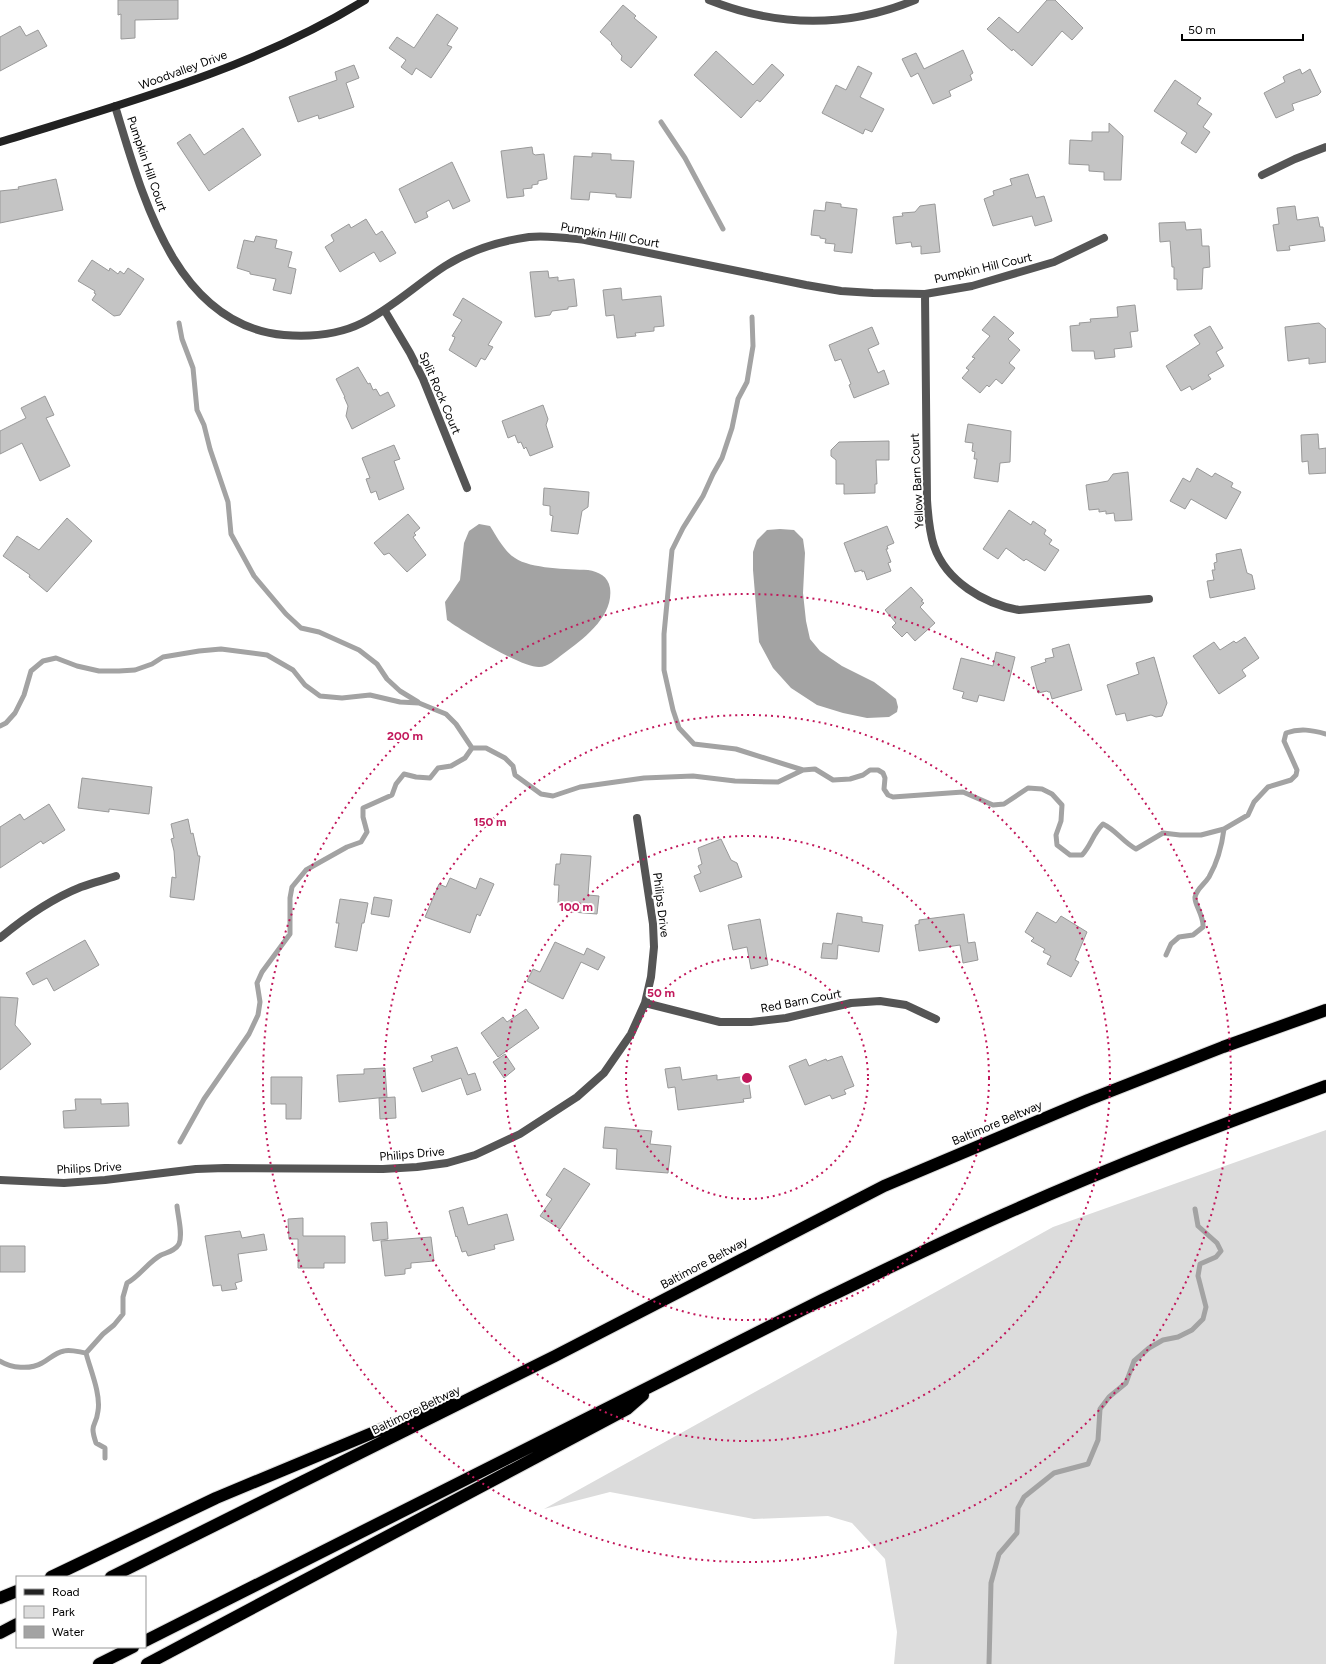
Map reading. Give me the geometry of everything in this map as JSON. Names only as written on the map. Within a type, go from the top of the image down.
[{"type":"highway","name":"Baltimore Beltway","points":[[113,1576],[555,1356],[884,1186],[1088,1100],[1223,1047],[1326,1010]]},
{"type":"highway","points":[[146,1640],[816,1303],[1006,1214],[1128,1163],[1326,1086]]},
{"type":"highway","points":[[53,1576],[216,1498],[555,1356]]},
{"type":"highway","points":[[147,1664],[627,1409],[655,1384]]},
{"type":"highway","points":[[0,1598],[16,1591]]},
{"type":"highway","points":[[0,1633],[16,1625]]},
{"type":"highway","points":[[99,1664],[130,1648]]},
{"type":"street","name":"Woodvalley Drive","points":[[0,142],[177,87],[290,40],[365,0]]},
{"type":"street","points":[[710,0],[740,11],[767,17],[816,21],[841,20],[864,16],[888,10],[915,0]]},
{"type":"street","name":"Pumpkin Hill Court","points":[[115,106],[141,190],[171,254],[185,276],[209,303],[232,319],[254,329],[276,334],[299,336],[317,335],[360,324],[385,311],[446,266],[474,252],[501,243],[529,237],[558,237],[585,240],[834,290],[873,293],[925,294],[972,286],[1013,275],[1054,262],[1104,238]]},
{"type":"street","points":[[1262,175],[1295,159],[1326,147]]},
{"type":"street","name":"Yellow Barn Court","points":[[925,294],[927,500],[929,527],[934,547],[945,567],[961,583],[982,598],[1002,607],[1019,610],[1149,599]]},
{"type":"street","name":"Split Rock Court","points":[[385,311],[410,353],[423,379],[467,488]]},
{"type":"street","name":"Philips Drive","points":[[0,1180],[64,1183],[105,1180],[196,1169],[383,1169],[417,1167],[447,1164],[475,1155],[506,1141],[577,1097],[604,1073],[631,1034],[645,1003],[651,977],[654,947],[653,924],[637,818]]},
{"type":"street","points":[[0,938],[18,923],[48,903],[80,888],[116,876]]},
{"type":"street","name":"Red Barn Court","points":[[645,1003],[720,1022],[750,1022],[786,1018],[851,1003],[880,1001],[906,1005],[936,1019]]},
{"type":"green space","points":[[1326,1130],[1326,1664],[894,1664],[897,1632],[885,1559],[852,1523],[828,1516],[754,1519],[610,1492],[544,1509],[1053,1227]]},
{"type":"water","points":[[479,524],[490,526],[507,552],[522,562],[550,568],[592,571],[602,575],[609,584],[610,598],[607,608],[596,626],[580,641],[549,664],[539,667],[519,661],[492,648],[447,620],[445,602],[460,580],[464,543],[469,531]]},
{"type":"water","points":[[767,530],[794,530],[803,539],[805,553],[803,593],[806,621],[810,639],[820,651],[842,666],[874,682],[896,699],[898,707],[897,712],[889,717],[867,718],[843,713],[817,705],[791,688],[773,668],[759,642],[753,552],[757,540]]},
{"type":"building","points":[[118,0],[178,0],[178,19],[135,20],[135,38],[121,39],[121,14],[118,15]]},
{"type":"building","points":[[1047,0],[1055,0],[1083,28],[1072,40],[1062,31],[1032,66],[987,29],[999,17],[1018,33]]},
{"type":"building","points":[[623,5],[636,16],[634,18],[657,37],[631,68],[621,60],[622,56],[611,44],[612,43],[600,32]]},
{"type":"building","points":[[437,14],[458,28],[447,45],[452,47],[431,78],[416,68],[412,75],[401,67],[406,60],[389,48],[397,37],[414,48]]},
{"type":"building","points":[[20,26],[26,36],[38,30],[47,46],[0,71],[0,37]]},
{"type":"building","points":[[963,50],[973,73],[970,75],[972,80],[949,91],[951,96],[933,104],[918,73],[911,77],[902,59],[916,53],[924,69]]},
{"type":"building","points":[[716,51],[753,85],[772,64],[784,75],[760,102],[757,100],[741,118],[694,75]]},
{"type":"building","points":[[354,65],[359,78],[346,83],[354,107],[319,119],[318,115],[298,122],[289,97],[337,80],[335,72]]},
{"type":"building","points":[[858,66],[872,73],[860,97],[884,109],[872,132],[865,129],[863,134],[822,113],[836,85],[846,90]]},
{"type":"building","points":[[1300,69],[1302,74],[1310,69],[1321,92],[1318,95],[1292,104],[1294,110],[1276,118],[1264,93],[1285,82],[1283,77],[1286,75]]},
{"type":"building","points":[[1175,80],[1201,98],[1197,104],[1212,114],[1203,127],[1210,132],[1196,153],[1181,143],[1187,133],[1154,111]]},
{"type":"building","points":[[1109,123],[1123,136],[1121,180],[1104,180],[1104,172],[1089,171],[1089,165],[1069,164],[1070,140],[1092,141],[1092,132],[1109,132]]},
{"type":"building","points":[[243,128],[261,155],[209,191],[177,143],[190,134],[204,155]]},
{"type":"building","points":[[532,147],[533,154],[544,154],[547,179],[538,181],[538,184],[532,185],[532,188],[523,189],[524,196],[507,198],[501,151]]},
{"type":"building","points":[[592,153],[611,154],[611,160],[634,161],[631,198],[616,197],[616,194],[590,192],[589,200],[571,199],[574,156],[592,157]]},
{"type":"building","points":[[452,162],[470,201],[453,209],[449,200],[426,212],[428,217],[415,223],[399,189]]},
{"type":"building","points":[[1028,174],[1036,198],[1044,196],[1052,221],[1035,226],[1032,216],[993,226],[984,199],[994,195],[993,191],[1012,185],[1010,179]]},
{"type":"building","points":[[56,179],[63,210],[0,223],[0,191],[19,189],[18,187]]},
{"type":"building","points":[[826,202],[841,204],[841,207],[857,209],[852,253],[834,251],[835,244],[825,243],[826,239],[820,238],[820,236],[811,235],[814,210],[825,211]]},
{"type":"building","points":[[935,204],[940,252],[921,254],[921,246],[912,247],[911,242],[896,244],[893,217],[903,216],[902,213],[915,212],[920,206]]},
{"type":"building","points":[[1295,206],[1297,220],[1318,217],[1320,227],[1323,227],[1325,241],[1289,246],[1290,250],[1277,251],[1273,225],[1279,224],[1277,208]]},
{"type":"building","points":[[366,219],[376,235],[382,231],[396,253],[380,262],[374,252],[340,272],[325,247],[334,241],[331,235],[349,224],[351,228]]},
{"type":"building","points":[[1185,222],[1186,230],[1201,229],[1202,246],[1209,246],[1210,267],[1203,268],[1202,289],[1177,290],[1177,279],[1174,279],[1174,267],[1172,267],[1170,241],[1160,242],[1159,223]]},
{"type":"building","points":[[256,236],[277,240],[275,248],[292,252],[288,267],[296,269],[291,294],[273,290],[276,279],[250,274],[250,272],[237,268],[244,240],[254,242]]},
{"type":"building","points":[[92,260],[109,271],[110,268],[118,274],[120,271],[124,274],[128,268],[144,279],[120,315],[114,316],[92,300],[96,294],[94,293],[95,291],[78,281]]},
{"type":"building","points":[[548,271],[549,278],[558,277],[558,281],[574,279],[577,306],[552,311],[550,315],[535,317],[530,272]]},
{"type":"building","points":[[621,288],[622,300],[661,296],[664,326],[654,327],[654,331],[635,333],[636,336],[617,338],[614,315],[606,316],[603,290]]},
{"type":"building","points":[[463,298],[502,322],[488,345],[493,347],[485,360],[481,358],[476,367],[449,350],[455,337],[452,336],[462,320],[453,315]]},
{"type":"building","points":[[1135,305],[1138,331],[1130,332],[1132,347],[1114,349],[1115,357],[1095,359],[1094,351],[1072,351],[1070,326],[1080,325],[1079,323],[1091,322],[1090,319],[1118,317],[1117,307]]},
{"type":"building","points":[[994,316],[1014,333],[1008,339],[1020,350],[1009,363],[1015,368],[1002,384],[996,379],[989,387],[987,385],[980,393],[962,378],[969,370],[966,368],[975,358],[972,357],[990,336],[982,330]]},
{"type":"building","points":[[1319,323],[1326,329],[1326,362],[1309,364],[1309,358],[1288,361],[1285,327]]},
{"type":"building","points":[[1210,326],[1223,348],[1216,352],[1224,366],[1208,375],[1211,379],[1192,390],[1190,386],[1181,391],[1166,366],[1200,344],[1194,335]]},
{"type":"building","points":[[872,327],[879,344],[868,349],[878,373],[884,370],[889,384],[854,398],[849,385],[851,384],[841,359],[835,361],[829,345]]},
{"type":"building","points":[[358,367],[368,384],[370,383],[373,390],[376,389],[380,396],[388,392],[395,406],[352,429],[346,416],[348,406],[336,379]]},
{"type":"building","points":[[45,396],[54,415],[46,418],[70,466],[40,481],[22,443],[0,454],[0,431],[26,418],[21,408]]},
{"type":"building","points":[[543,405],[548,419],[546,425],[553,447],[530,456],[526,447],[524,449],[521,442],[518,443],[515,435],[508,438],[502,421]]},
{"type":"building","points":[[968,424],[1011,431],[1010,462],[1000,463],[998,482],[974,478],[977,459],[974,459],[975,452],[972,451],[973,443],[965,442]]},
{"type":"building","points":[[1318,434],[1319,449],[1326,448],[1326,473],[1309,474],[1308,461],[1302,462],[1301,435]]},
{"type":"building","points":[[889,441],[889,460],[876,460],[877,484],[875,484],[875,493],[844,494],[844,484],[836,484],[836,460],[831,456],[831,450],[839,442]]},
{"type":"building","points":[[394,445],[400,459],[394,461],[404,489],[379,500],[376,491],[371,493],[366,479],[370,478],[362,458]]},
{"type":"building","points":[[1197,468],[1212,477],[1215,473],[1233,483],[1231,487],[1241,492],[1226,519],[1191,499],[1185,509],[1170,501],[1183,478],[1190,482]]},
{"type":"building","points":[[1128,472],[1132,520],[1115,521],[1114,513],[1106,514],[1106,511],[1099,512],[1099,509],[1089,510],[1086,485],[1108,481],[1113,474]]},
{"type":"building","points":[[544,488],[589,492],[588,507],[582,511],[578,534],[551,531],[553,516],[550,515],[550,506],[543,505]]},
{"type":"building","points":[[1009,510],[1031,525],[1033,521],[1046,530],[1044,534],[1052,540],[1049,544],[1059,550],[1045,571],[1026,559],[1024,561],[1006,548],[998,559],[983,549]]},
{"type":"building","points":[[408,514],[420,528],[414,533],[416,535],[413,537],[426,555],[407,572],[389,553],[384,555],[374,543]]},
{"type":"building","points":[[67,518],[92,541],[47,592],[29,577],[30,575],[3,556],[17,536],[39,550]]},
{"type":"building","points":[[887,526],[894,543],[887,546],[888,549],[886,549],[891,562],[888,563],[891,571],[867,580],[864,571],[862,572],[862,570],[855,572],[844,543]]},
{"type":"building","points":[[1241,549],[1247,573],[1252,575],[1255,589],[1210,598],[1207,581],[1214,580],[1212,570],[1215,570],[1214,563],[1217,562],[1216,554]]},
{"type":"building","points":[[911,587],[923,600],[921,601],[924,603],[920,607],[935,623],[915,641],[907,632],[902,637],[892,627],[896,623],[885,610]]},
{"type":"building","points":[[1245,637],[1259,658],[1242,670],[1246,676],[1219,694],[1193,656],[1214,642],[1220,650],[1234,641],[1236,643]]},
{"type":"building","points":[[1069,644],[1082,690],[1052,699],[1050,692],[1047,691],[1038,693],[1031,667],[1046,662],[1045,659],[1054,657],[1052,649]]},
{"type":"building","points":[[996,652],[1015,657],[1004,701],[979,695],[977,702],[962,698],[964,692],[953,689],[961,658],[993,666]]},
{"type":"building","points":[[1154,657],[1167,703],[1162,716],[1156,717],[1151,715],[1127,721],[1125,713],[1116,715],[1107,685],[1139,674],[1136,663]]},
{"type":"building","points":[[82,778],[152,787],[149,814],[109,809],[109,812],[78,808]]},
{"type":"building","points":[[49,804],[65,830],[43,844],[41,841],[0,868],[0,827],[20,814],[24,820]]},
{"type":"building","points":[[188,819],[198,856],[200,856],[194,900],[170,897],[172,877],[176,878],[174,851],[171,839],[174,838],[171,824]]},
{"type":"building","points":[[721,839],[731,860],[737,863],[742,877],[700,892],[694,876],[701,873],[698,866],[702,864],[698,848]]},
{"type":"building","points":[[561,854],[591,856],[588,895],[599,896],[597,914],[572,912],[572,904],[558,903],[559,885],[554,885],[556,864],[560,864]]},
{"type":"building","points":[[450,878],[476,889],[480,878],[494,884],[480,916],[477,914],[470,933],[425,917],[439,884],[446,887]]},
{"type":"building","points":[[374,897],[392,900],[389,917],[371,914]]},
{"type":"building","points":[[340,899],[368,903],[364,923],[362,923],[357,951],[335,947],[339,923],[336,923]]},
{"type":"building","points":[[1037,912],[1056,923],[1061,916],[1087,932],[1075,960],[1079,962],[1071,977],[1047,964],[1051,956],[1043,952],[1045,949],[1031,941],[1034,938],[1025,932]]},
{"type":"building","points":[[837,913],[862,917],[862,922],[883,925],[879,952],[838,945],[837,959],[821,958],[823,943],[832,944]]},
{"type":"building","points":[[964,914],[968,943],[975,942],[978,960],[963,963],[960,945],[919,951],[915,925],[919,924],[919,920]]},
{"type":"building","points":[[760,919],[768,965],[751,969],[747,947],[733,950],[728,925]]},
{"type":"building","points":[[85,940],[99,965],[54,991],[47,978],[33,985],[26,973]]},
{"type":"building","points":[[555,942],[584,955],[587,948],[605,957],[598,970],[581,962],[563,999],[527,981],[533,969],[540,972]]},
{"type":"building","points":[[0,997],[18,998],[15,1025],[31,1044],[0,1070]]},
{"type":"building","points":[[526,1009],[539,1028],[498,1057],[481,1033],[503,1017],[507,1022]]},
{"type":"building","points":[[457,1047],[468,1075],[475,1073],[481,1090],[467,1095],[461,1078],[422,1092],[413,1068],[433,1061],[431,1056]]},
{"type":"building","points":[[505,1054],[515,1069],[504,1078],[493,1062]]},
{"type":"building","points":[[842,1056],[854,1086],[844,1090],[846,1094],[832,1099],[830,1095],[805,1105],[789,1066],[806,1059],[809,1066],[826,1059],[827,1061]]},
{"type":"building","points":[[680,1067],[682,1080],[717,1075],[717,1080],[748,1076],[751,1098],[743,1099],[744,1102],[678,1110],[675,1087],[668,1088],[665,1069]]},
{"type":"building","points":[[385,1068],[387,1097],[339,1102],[337,1075],[364,1074],[364,1069]]},
{"type":"building","points":[[271,1077],[302,1077],[301,1119],[286,1119],[286,1104],[271,1104]]},
{"type":"building","points":[[395,1097],[396,1118],[380,1119],[379,1098]]},
{"type":"building","points":[[75,1099],[101,1099],[101,1104],[128,1103],[129,1126],[64,1128],[63,1111],[76,1110]]},
{"type":"building","points":[[605,1127],[652,1131],[650,1144],[671,1146],[668,1173],[616,1169],[617,1149],[603,1148]]},
{"type":"building","points":[[564,1168],[590,1184],[560,1229],[540,1216],[552,1199],[546,1195]]},
{"type":"building","points":[[463,1207],[468,1225],[507,1214],[514,1240],[494,1245],[495,1249],[468,1256],[466,1251],[462,1252],[449,1211]]},
{"type":"building","points":[[303,1218],[303,1236],[345,1236],[345,1263],[324,1263],[324,1268],[298,1268],[298,1239],[289,1239],[288,1219]]},
{"type":"building","points":[[387,1222],[388,1239],[373,1241],[371,1223]]},
{"type":"building","points":[[240,1231],[242,1238],[264,1234],[267,1250],[238,1254],[242,1281],[235,1283],[237,1289],[222,1291],[221,1285],[213,1286],[205,1236]]},
{"type":"building","points":[[431,1237],[434,1261],[411,1263],[411,1268],[405,1269],[405,1274],[385,1276],[381,1241]]},
{"type":"building","points":[[0,1246],[25,1246],[25,1272],[0,1272]]},
{"type":"waterway","points":[[661,122],[685,158],[723,229]]},
{"type":"waterway","points":[[752,317],[753,346],[747,382],[738,399],[732,428],[722,458],[703,496],[683,528],[672,550],[664,634],[664,670],[673,710],[679,728],[694,744],[736,749],[803,770]]},
{"type":"waterway","points":[[179,323],[182,339],[193,368],[197,410],[204,425],[210,449],[228,502],[231,534],[254,576],[286,614],[301,628],[319,632],[359,650],[377,664],[387,679],[400,691],[418,702]]},
{"type":"waterway","points":[[0,726],[6,723],[15,713],[24,695],[31,671],[43,661],[56,658],[77,666],[99,671],[135,670],[152,664],[163,657],[221,649],[267,655],[293,670],[305,685],[320,696],[342,698],[370,695],[400,702],[419,703],[446,714],[456,724],[472,748],[486,748],[505,758],[513,766],[515,775],[541,794],[553,796],[580,787],[644,778],[693,776],[735,781],[778,782],[803,770],[815,769],[833,780],[850,779],[863,775],[870,770],[878,770],[883,773],[885,778],[884,789],[888,795],[893,797],[963,792],[993,805],[1004,804],[1028,788],[1042,789],[1052,794],[1062,805],[1061,821],[1056,835],[1057,845],[1070,855],[1082,855],[1096,832],[1103,824],[1112,829],[1136,849],[1163,833],[1201,835],[1224,829],[1248,815],[1254,802],[1268,787],[1291,780],[1296,775],[1297,770],[1284,741],[1286,733],[1296,730],[1306,730],[1326,734]]},
{"type":"waterway","points":[[180,1142],[204,1099],[249,1034],[258,1015],[260,1002],[257,983],[262,972],[290,934],[290,898],[292,887],[306,870],[347,847],[361,842],[367,832],[363,817],[363,808],[392,795],[396,784],[404,774],[430,778],[438,768],[451,766],[465,758],[472,748]]},
{"type":"waterway","points":[[1166,955],[1171,944],[1179,937],[1193,935],[1203,927],[1195,897],[1199,889],[1209,877],[1217,860],[1224,829]]},
{"type":"waterway","points":[[86,1353],[123,1314],[123,1297],[127,1283],[136,1277],[156,1258],[173,1250],[179,1244],[180,1230],[177,1206]]},
{"type":"waterway","points":[[989,1664],[991,1583],[999,1554],[1017,1533],[1018,1508],[1024,1497],[1054,1473],[1088,1464],[1098,1440],[1100,1409],[1109,1397],[1126,1383],[1134,1361],[1149,1348],[1163,1340],[1178,1337],[1192,1330],[1203,1319],[1206,1307],[1198,1276],[1200,1264],[1216,1257],[1221,1251],[1217,1243],[1198,1226],[1195,1209]]},
{"type":"waterway","points":[[0,1361],[15,1367],[32,1367],[57,1353],[66,1350],[86,1353]]},
{"type":"waterway","points":[[86,1353],[95,1382],[99,1404],[93,1432],[96,1443],[105,1448],[105,1458]]}]
